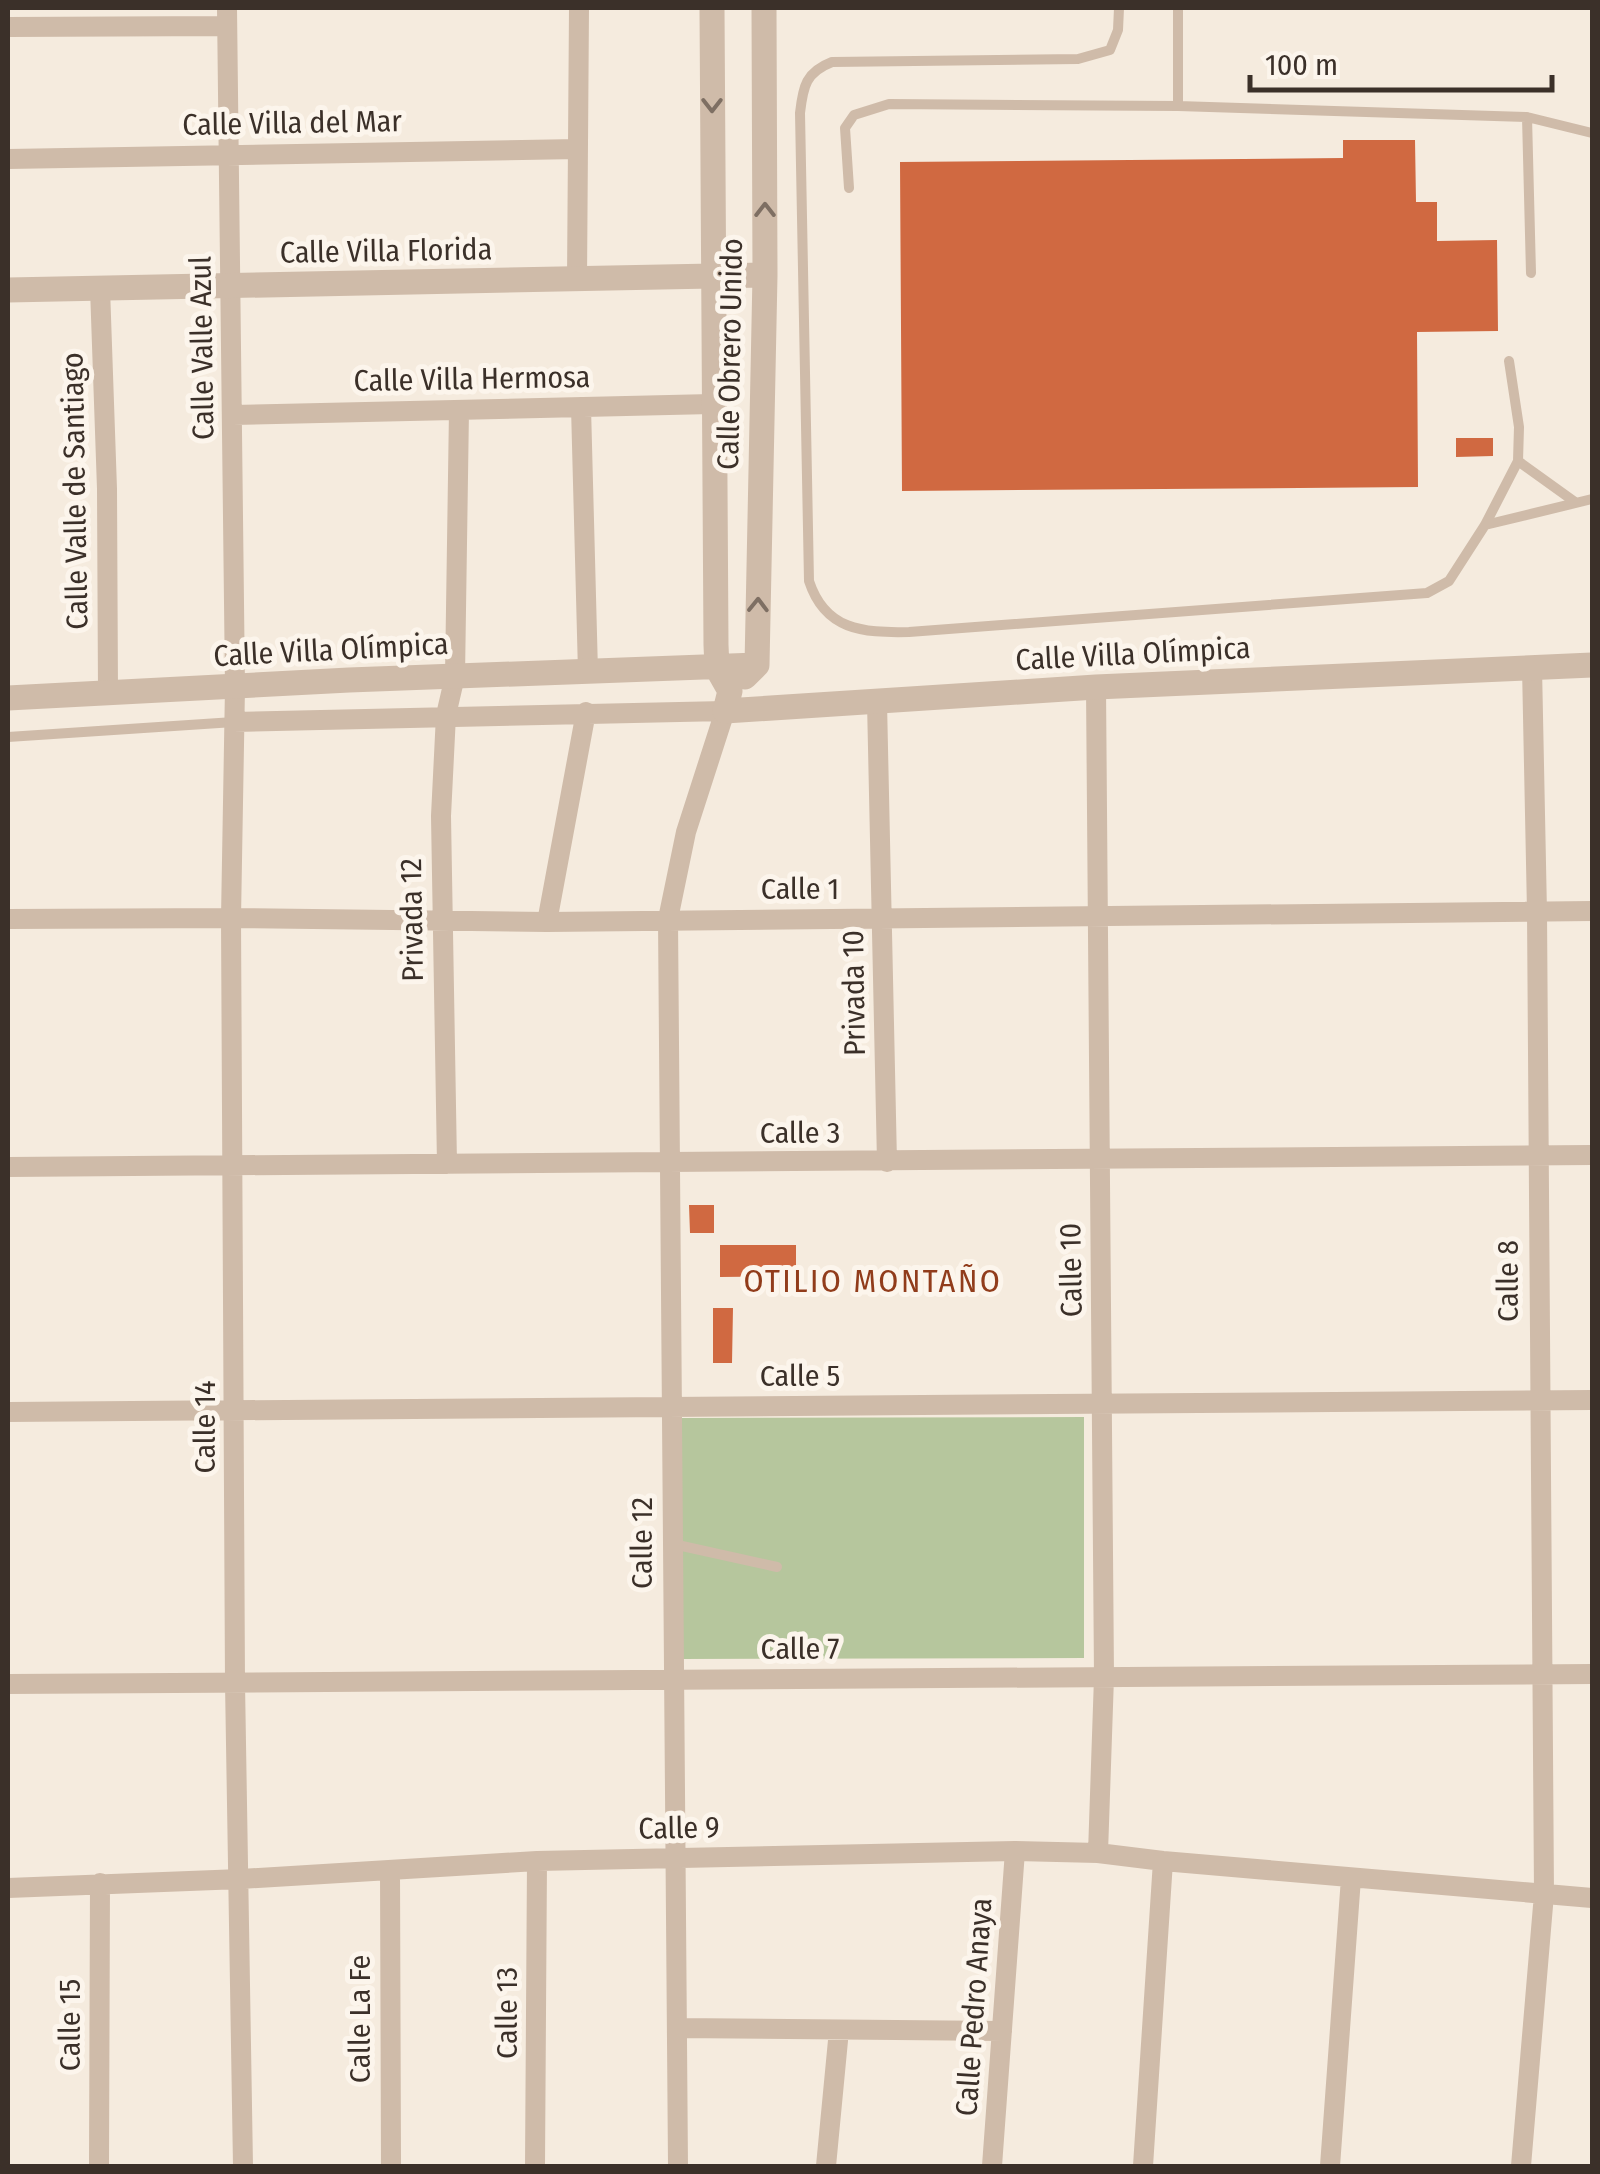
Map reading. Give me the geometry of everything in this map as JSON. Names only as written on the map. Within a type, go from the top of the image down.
[{"type":"street","points":[[577,280],[579,8]]},
{"type":"street","name":"Calle Obrero Unido","points":[[712,8],[717,668]]},
{"type":"street","name":"Calle Obrero Unido","points":[[757,665],[765,275],[764,8]]},
{"type":"street","points":[[8,28],[227,16]]},
{"type":"street","name":"Calle Valle Azul","points":[[227,16],[235,687]]},
{"type":"street","name":"Calle Villa del Mar","points":[[8,159],[578,149]]},
{"type":"street","name":"Calle Villa Florida","points":[[8,290],[765,275]]},
{"type":"street","name":"Calle Valle de Santiago","points":[[100,288],[107,489],[108,692]]},
{"type":"street","name":"Calle Villa Hermosa","points":[[233,415],[712,404]]},
{"type":"street","points":[[580,407],[588,672]]},
{"type":"street","name":"Privada 12","points":[[447,1164],[441,816],[446,715],[456,676],[460,410]]},
{"type":"street","points":[[668,919],[686,832],[727,701],[757,665]]},
{"type":"street","name":"Calle Villa Olímpica","points":[[8,698],[757,665]]},
{"type":"street","name":"Calle Villa Olímpica","points":[[727,701],[878,702],[1096,687],[1592,665]]},
{"type":"street","points":[[717,668],[727,701]]},
{"type":"street","name":"Calle 8","points":[[1522,2166],[1544,1894],[1532,668]]},
{"type":"street","name":"Calle 14","points":[[235,687],[231,918],[235,1683],[243,2166]]},
{"type":"street","name":"Calle 10","points":[[1096,687],[1104,1677],[1098,1853]]},
{"type":"street","points":[[234,722],[586,712],[727,701]]},
{"type":"street","name":"Privada 10","points":[[878,702],[887,1162]]},
{"type":"street","points":[[547,922],[586,712]]},
{"type":"street","name":"Calle 1","points":[[8,920],[547,922],[1592,911]]},
{"type":"street","name":"Calle 12","points":[[668,919],[678,2166]]},
{"type":"street","name":"Calle 3","points":[[8,1167],[1592,1155]]},
{"type":"street","name":"Calle 5","points":[[8,1412],[1592,1400]]},
{"type":"street","name":"Calle 7","points":[[8,1684],[1592,1674]]},
{"type":"street","name":"Calle 9","points":[[8,1888],[538,1860],[1015,1851],[1098,1853],[1163,1862],[1592,1898]]},
{"type":"street","name":"Calle Pedro Anaya","points":[[992,2166],[1015,1851]]},
{"type":"street","name":"Calle 13","points":[[536,2166],[538,1860]]},
{"type":"street","points":[[1143,2166],[1163,1862]]},
{"type":"street","name":"Calle La Fe","points":[[390,1870],[391,2166]]},
{"type":"street","points":[[1330,2166],[1351,1878]]},
{"type":"street","name":"Calle 15","points":[[99,2166],[100,1883]]},
{"type":"street","points":[[677,2028],[1002,2031]]},
{"type":"street","points":[[826,2166],[839,2030]]},
{"type":"lane","points":[[1119,8],[1118,30],[1110,50],[1078,59],[832,62],[816,68],[807,77],[802,92],[800,132],[809,580],[815,599],[828,615],[849,627],[878,632],[1426,593],[1449,581],[1485,525],[1518,461],[1518,427],[1509,361]]},
{"type":"lane","points":[[1178,8],[1178,106]]},
{"type":"lane","points":[[850,188],[844,128],[854,115],[889,104],[1178,106],[1527,117],[1592,133]]},
{"type":"lane","points":[[1527,117],[1531,274]]},
{"type":"lane","points":[[1518,461],[1576,502]]},
{"type":"lane","points":[[1485,525],[1592,499]]},
{"type":"lane","points":[[8,736],[234,722]]},
{"type":"lane","points":[[672,1544],[777,1567]]},
{"type":"green space","points":[[1084,1417],[1084,1658],[680,1659],[680,1418]]},
{"type":"building","points":[[1343,140],[1415,140],[1416,202],[1437,202],[1437,241],[1497,240],[1498,331],[1417,332],[1418,487],[902,491],[900,162],[1343,158]]},
{"type":"building","points":[[1456,438],[1493,438],[1493,456],[1456,457]]},
{"type":"building","points":[[689,1205],[714,1205],[714,1233],[690,1233]]},
{"type":"building","points":[[720,1245],[796,1245],[796,1276],[720,1277]]},
{"type":"building","points":[[713,1308],[733,1308],[732,1363],[713,1363]]},
{"type":"district","name":"OTILIO MONTAÑO","points":[[873,1281]]}]
